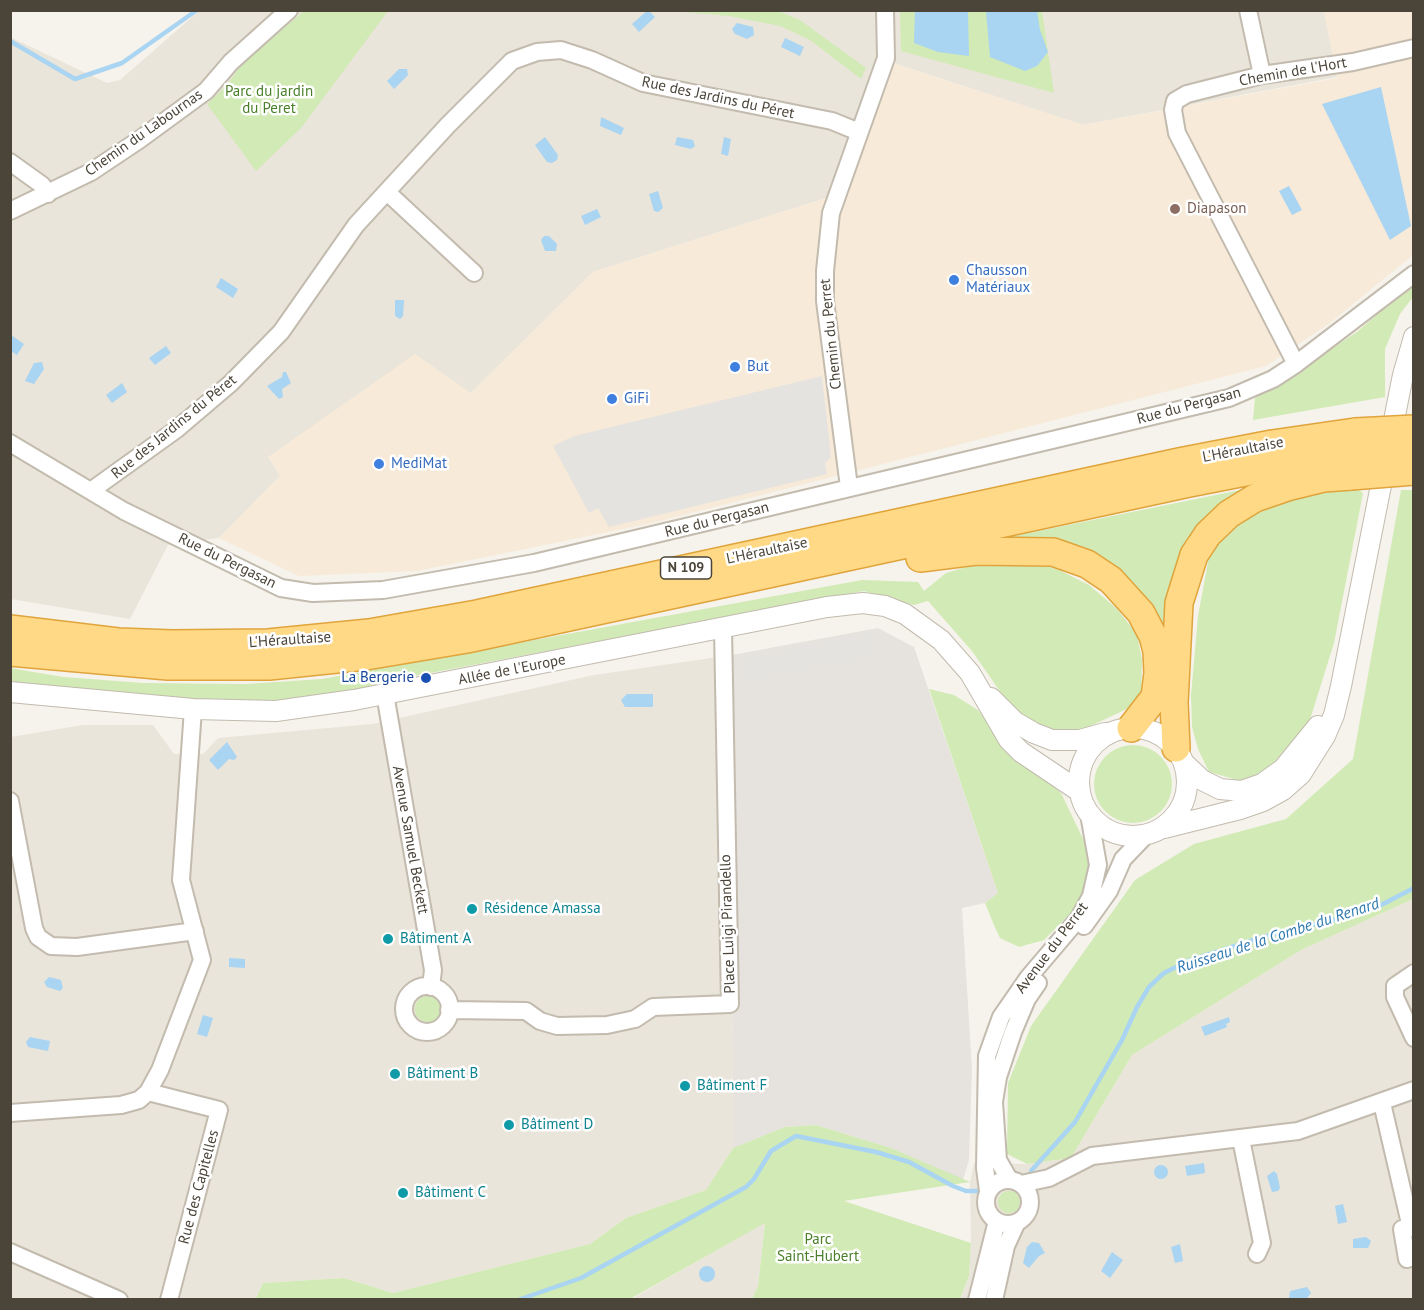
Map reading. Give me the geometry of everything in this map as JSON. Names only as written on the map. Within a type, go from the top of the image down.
[{"type":"highway","points":[[1180,756],[1174,680],[1179,603],[1194,555],[1208,534],[1229,513],[1255,498],[1324,478],[1354,445],[1413,412]]},
{"type":"highway","name":"L'Héraultaise","points":[[10,652],[168,666],[269,666],[389,652],[467,639],[1276,466],[1413,429]]},
{"type":"highway","name":"L'Héraultaise","points":[[10,629],[118,642],[172,644],[268,643],[369,633],[477,614],[1014,497],[1272,444],[1354,445],[1413,452]]},
{"type":"highway","points":[[1354,445],[1413,471]]},
{"type":"highway","points":[[608,608],[901,560],[976,551],[1053,552],[1087,564],[1122,589],[1140,613],[1153,636],[1158,673],[1155,697],[1122,729]]},
{"type":"street","name":"Chemin du Labournas","points":[[10,211],[91,172],[206,91],[231,62],[289,10]]},
{"type":"street","name":"Chemin du Perret","points":[[849,487],[825,301],[825,271],[831,213],[886,58],[885,10]]},
{"type":"street","points":[[1248,10],[1262,75]]},
{"type":"street","name":"Chemin de l'Hort","points":[[1296,364],[1177,133],[1173,111],[1175,101],[1188,94],[1262,75],[1353,62],[1413,48]]},
{"type":"street","name":"Rue des Jardins du Péret","points":[[92,490],[177,429],[231,383],[281,332],[356,225],[512,61],[537,52],[561,50],[592,60],[643,83],[832,121],[859,132]]},
{"type":"street","points":[[10,162],[42,185],[48,194]]},
{"type":"street","points":[[387,192],[474,273]]},
{"type":"street","name":"Rue du Pergasan","points":[[10,443],[124,511],[280,588],[313,592],[383,590],[534,563],[1230,398],[1273,379],[1296,364],[1413,274]]},
{"type":"street","points":[[1341,686],[1302,749],[1283,769],[1262,784],[1242,791],[1220,789],[1202,780],[1165,738],[1146,729],[1122,729],[1094,743],[1084,759],[1079,777],[1079,791],[1089,814],[1102,828],[1115,834],[1128,837],[1145,836],[1164,828],[1263,801],[1283,790],[1301,774],[1314,756],[1334,715],[1341,686],[1403,375],[1413,336]]},
{"type":"street","name":"Allée de l'Europe","points":[[10,692],[193,709],[276,711],[385,694],[827,608],[863,603],[885,606],[905,614],[941,640],[958,657],[979,687],[1009,740],[1021,752],[1079,791]]},
{"type":"street","name":"Place Luigi Pirandello","points":[[449,1010],[526,1011],[540,1021],[557,1026],[597,1025],[635,1019],[653,1007],[730,1004],[723,628]]},
{"type":"street","name":"Allée de l'Europe","points":[[979,687],[1015,722],[1034,734],[1052,740],[1080,740],[1122,729]]},
{"type":"street","name":"Avenue Samuel Beckett","points":[[385,694],[433,970],[431,987]]},
{"type":"street","points":[[10,1113],[121,1105],[139,1100],[148,1092],[159,1070],[202,960],[181,880],[193,709]]},
{"type":"street","points":[[1164,828],[1178,814],[1186,796],[1180,756]]},
{"type":"street","points":[[10,801],[34,928],[38,937],[51,946],[76,947],[195,932]]},
{"type":"street","name":"Avenue du Perret","points":[[1015,1182],[998,1160],[994,1102],[987,1056],[1000,1017],[1028,978],[1079,918],[1091,896],[1098,865],[1089,814]]},
{"type":"street","name":"Avenue du Perret","points":[[988,1191],[985,1168],[991,1077],[1027,999],[1053,962],[1099,907],[1123,859],[1145,836]]},
{"type":"street","points":[[1412,1032],[1395,997],[1395,986],[1413,972]]},
{"type":"street","points":[[431,987],[444,995],[449,1010],[446,1022],[436,1030],[417,1030],[407,1021],[404,1007],[410,993],[416,989],[431,987]]},
{"type":"street","points":[[1017,1222],[997,1221],[988,1210],[988,1191],[995,1184],[1049,1178],[1092,1156],[1298,1131],[1382,1103],[1413,1090]]},
{"type":"street","name":"Rue des Capitelles","points":[[148,1092],[219,1110],[170,1299]]},
{"type":"street","points":[[1382,1103],[1412,1228],[1402,1229],[1407,1258],[1413,1257]]},
{"type":"street","points":[[1240,1139],[1262,1244],[1257,1254]]},
{"type":"street","points":[[994,1299],[1006,1246],[1017,1222],[1027,1212],[1030,1202],[1049,1178]]},
{"type":"street","points":[[1015,1182],[1028,1191],[1030,1202]]},
{"type":"street","points":[[977,1299],[997,1221]]},
{"type":"street","points":[[10,1252],[119,1299]]},
{"type":"shaded area","points":[[1324,10],[1337,77],[1083,125],[890,62],[845,192],[593,272],[471,393],[268,457],[280,476],[219,538],[168,545],[130,619],[11,599],[10,37],[107,83],[120,80],[199,11]]},
{"type":"shaded area","points":[[1324,11],[1413,11],[1413,255],[1330,323],[1266,366],[648,524],[417,571],[299,576],[219,538],[280,476],[268,457],[415,354],[471,393],[593,272],[845,192],[890,62],[1083,125],[1337,78]]},
{"type":"shaded area","points":[[822,376],[831,457],[825,463],[827,474],[609,527],[598,508],[589,513],[553,446],[574,436]]},
{"type":"shaded area","points":[[878,628],[914,647],[998,893],[985,903],[962,908],[972,1069],[969,1160],[963,1180],[891,1148],[816,1125],[785,1127],[733,1148],[732,655]]},
{"type":"shaded area","points":[[871,632],[877,657],[744,683],[739,660]]},
{"type":"shaded area","points":[[732,655],[733,1148],[706,1190],[626,1218],[590,1244],[393,1293],[344,1278],[263,1283],[255,1299],[11,1300],[11,737],[83,725],[153,725],[174,754],[203,754],[218,738],[372,724],[594,675]]},
{"type":"shaded area","points":[[1413,899],[1413,1299],[960,1300],[969,1276],[970,1182],[974,1163],[1027,1164],[1071,1158],[1132,1055],[1301,950]]},
{"type":"shaded area","points":[[765,1222],[758,1286],[752,1299],[630,1300]]},
{"type":"green space","name":"Parc du jardin du Peret","points":[[304,11],[388,11],[301,128],[256,171],[207,104],[225,87],[243,63]]},
{"type":"green space","points":[[671,11],[778,11],[800,20],[866,68],[861,79],[810,40],[780,26],[729,16]]},
{"type":"green space","points":[[900,11],[1042,11],[1054,93],[901,51]]},
{"type":"green space","points":[[1413,283],[1413,297],[1400,314],[1385,349],[1385,397],[1253,420],[1255,398],[1357,332]]},
{"type":"green space","points":[[1260,486],[1208,522],[1168,651],[1142,599],[1009,537]]},
{"type":"green space","points":[[1353,486],[1363,493],[1334,643],[1308,726],[1263,774],[1241,781],[1209,772],[1198,749],[1192,727],[1191,695],[1198,616],[1210,551],[1230,527],[1305,491]]},
{"type":"green space","points":[[1401,490],[1413,490],[1413,899],[1301,950],[1132,1055],[1071,1158],[1027,1164],[1007,1154],[1008,1083],[1031,1026],[1135,880],[1194,844],[1286,819],[1353,759]]},
{"type":"green space","points":[[1033,562],[1059,570],[1089,585],[1116,608],[1137,634],[1142,660],[1141,694],[1129,708],[1088,727],[1059,733],[1024,719],[1006,700],[972,651],[928,601],[914,605],[864,591],[409,677],[409,684],[250,705],[58,689],[11,681],[10,668],[63,677],[143,683],[246,684],[322,679],[862,580],[918,582],[924,591],[946,573],[970,566]]},
{"type":"green space","points":[[929,689],[954,695],[978,710],[1002,742],[1061,793],[1086,845],[1089,872],[1079,905],[1044,940],[1019,947],[1000,938],[994,925],[985,903],[998,893]]},
{"type":"green space","points":[[1133,745],[1148,748],[1161,756],[1169,769],[1172,784],[1169,799],[1161,812],[1148,820],[1133,823],[1118,820],[1105,812],[1097,799],[1094,784],[1097,769],[1105,756],[1118,748]]},
{"type":"green space","points":[[428,996],[437,1000],[441,1009],[437,1018],[428,1022],[419,1018],[415,1009],[419,1000]]},
{"type":"green space","name":"Parc Saint-Hubert","points":[[816,1125],[891,1148],[970,1182],[844,1201],[971,1243],[969,1276],[960,1299],[752,1299],[758,1286],[765,1223],[630,1299],[255,1300],[263,1283],[344,1278],[393,1293],[590,1244],[626,1218],[706,1190],[733,1148],[785,1127]]},
{"type":"green space","points":[[1009,1191],[1017,1194],[1020,1202],[1017,1210],[1009,1213],[1001,1210],[998,1202],[1001,1194]]},
{"type":"water","points":[[648,10],[655,17],[639,32],[632,24]]},
{"type":"water","points":[[915,11],[968,11],[969,56],[938,52],[914,43]]},
{"type":"water","points":[[986,11],[1037,11],[1040,30],[1048,52],[1037,66],[1025,71],[990,57]]},
{"type":"water","points":[[737,23],[753,27],[754,35],[747,39],[735,34],[732,29]]},
{"type":"water","points":[[785,38],[804,47],[800,56],[781,47]]},
{"type":"water","points":[[399,69],[407,69],[408,75],[394,89],[387,81]]},
{"type":"water","points":[[1381,87],[1411,226],[1390,240],[1322,104]]},
{"type":"water","points":[[601,117],[624,128],[621,135],[600,126]]},
{"type":"water","points":[[545,137],[558,155],[557,160],[552,163],[547,162],[535,145]]},
{"type":"water","points":[[677,137],[693,140],[695,146],[691,149],[675,145]]},
{"type":"water","points":[[724,137],[731,139],[728,156],[721,154]]},
{"type":"water","points":[[1289,186],[1302,210],[1292,215],[1279,191]]},
{"type":"water","points":[[658,191],[663,208],[658,212],[654,211],[649,194]]},
{"type":"water","points":[[597,209],[601,217],[585,225],[581,216]]},
{"type":"water","points":[[544,236],[549,236],[557,244],[556,251],[545,251],[541,240]]},
{"type":"water","points":[[221,278],[238,289],[233,298],[216,287]]},
{"type":"water","points":[[395,300],[404,300],[403,316],[400,319],[395,316]]},
{"type":"water","points":[[11,335],[24,344],[17,355],[11,351]]},
{"type":"water","points":[[166,346],[171,353],[155,365],[149,358]]},
{"type":"water","points":[[42,362],[44,369],[34,384],[25,381],[34,363]]},
{"type":"water","points":[[283,372],[286,372],[291,383],[282,389],[283,397],[279,399],[267,386],[282,377]]},
{"type":"water","points":[[122,383],[127,392],[112,403],[106,395]]},
{"type":"water","points":[[627,694],[653,694],[653,707],[625,707],[621,700]]},
{"type":"water","points":[[227,742],[237,757],[234,760],[229,759],[218,770],[209,760]]},
{"type":"water","points":[[229,958],[245,959],[245,968],[229,967]]},
{"type":"water","points":[[49,977],[61,980],[63,988],[60,991],[47,987],[44,982]]},
{"type":"water","points":[[203,1015],[213,1018],[207,1037],[197,1034]]},
{"type":"water","points":[[1229,1017],[1230,1022],[1226,1024],[1227,1027],[1205,1036],[1201,1027]]},
{"type":"water","points":[[30,1037],[50,1041],[48,1051],[28,1047],[26,1042]]},
{"type":"water","points":[[1204,1163],[1205,1173],[1187,1176],[1185,1166]]},
{"type":"water","points":[[1161,1165],[1166,1167],[1168,1172],[1166,1177],[1161,1179],[1156,1177],[1154,1172],[1156,1167]]},
{"type":"water","points":[[1274,1171],[1277,1174],[1280,1188],[1272,1192],[1267,1176]]},
{"type":"water","points":[[1343,1204],[1347,1222],[1338,1224],[1335,1206]]},
{"type":"water","points":[[1366,1237],[1371,1241],[1368,1248],[1353,1248],[1353,1239]]},
{"type":"water","points":[[1032,1242],[1039,1243],[1045,1253],[1039,1256],[1029,1268],[1023,1263],[1027,1247]]},
{"type":"water","points":[[1180,1244],[1183,1261],[1175,1263],[1171,1247]]},
{"type":"water","points":[[1112,1252],[1123,1260],[1110,1278],[1101,1271]]},
{"type":"water","points":[[707,1266],[713,1268],[715,1274],[713,1280],[707,1282],[701,1280],[699,1274],[701,1268]]},
{"type":"water","points":[[1307,1287],[1311,1293],[1307,1298],[1289,1299],[1290,1291]]},
{"type":"waterway","points":[[10,41],[75,79],[122,63],[197,10]]},
{"type":"waterway","name":"Ruisseau de la Combe du Renard","points":[[1031,1171],[1075,1122],[1122,1040],[1137,1007],[1149,987],[1164,973],[1188,961],[1263,937],[1379,906],[1414,888]]},
{"type":"waterway","name":"Ruisseau de la Combe du Renard","points":[[518,1300],[581,1278],[746,1187],[754,1179],[771,1151],[796,1136],[876,1152],[909,1162],[966,1191],[980,1191]]},
{"type":"place","name":"Diapason","points":[[1175,209]]},
{"type":"place","name":"Chausson Matériaux","points":[[954,280]]},
{"type":"place","name":"But","points":[[735,367]]},
{"type":"place","name":"GiFi","points":[[612,399]]},
{"type":"place","name":"MediMat","points":[[379,464]]},
{"type":"place","name":"La Bergerie","points":[[426,678]]},
{"type":"place","name":"Résidence Amassa","points":[[472,909]]},
{"type":"place","name":"Bâtiment A","points":[[388,939]]},
{"type":"place","name":"Bâtiment B","points":[[395,1074]]},
{"type":"place","name":"Bâtiment F","points":[[685,1086]]},
{"type":"place","name":"Bâtiment D","points":[[509,1125]]},
{"type":"place","name":"Bâtiment C","points":[[403,1193]]}]
